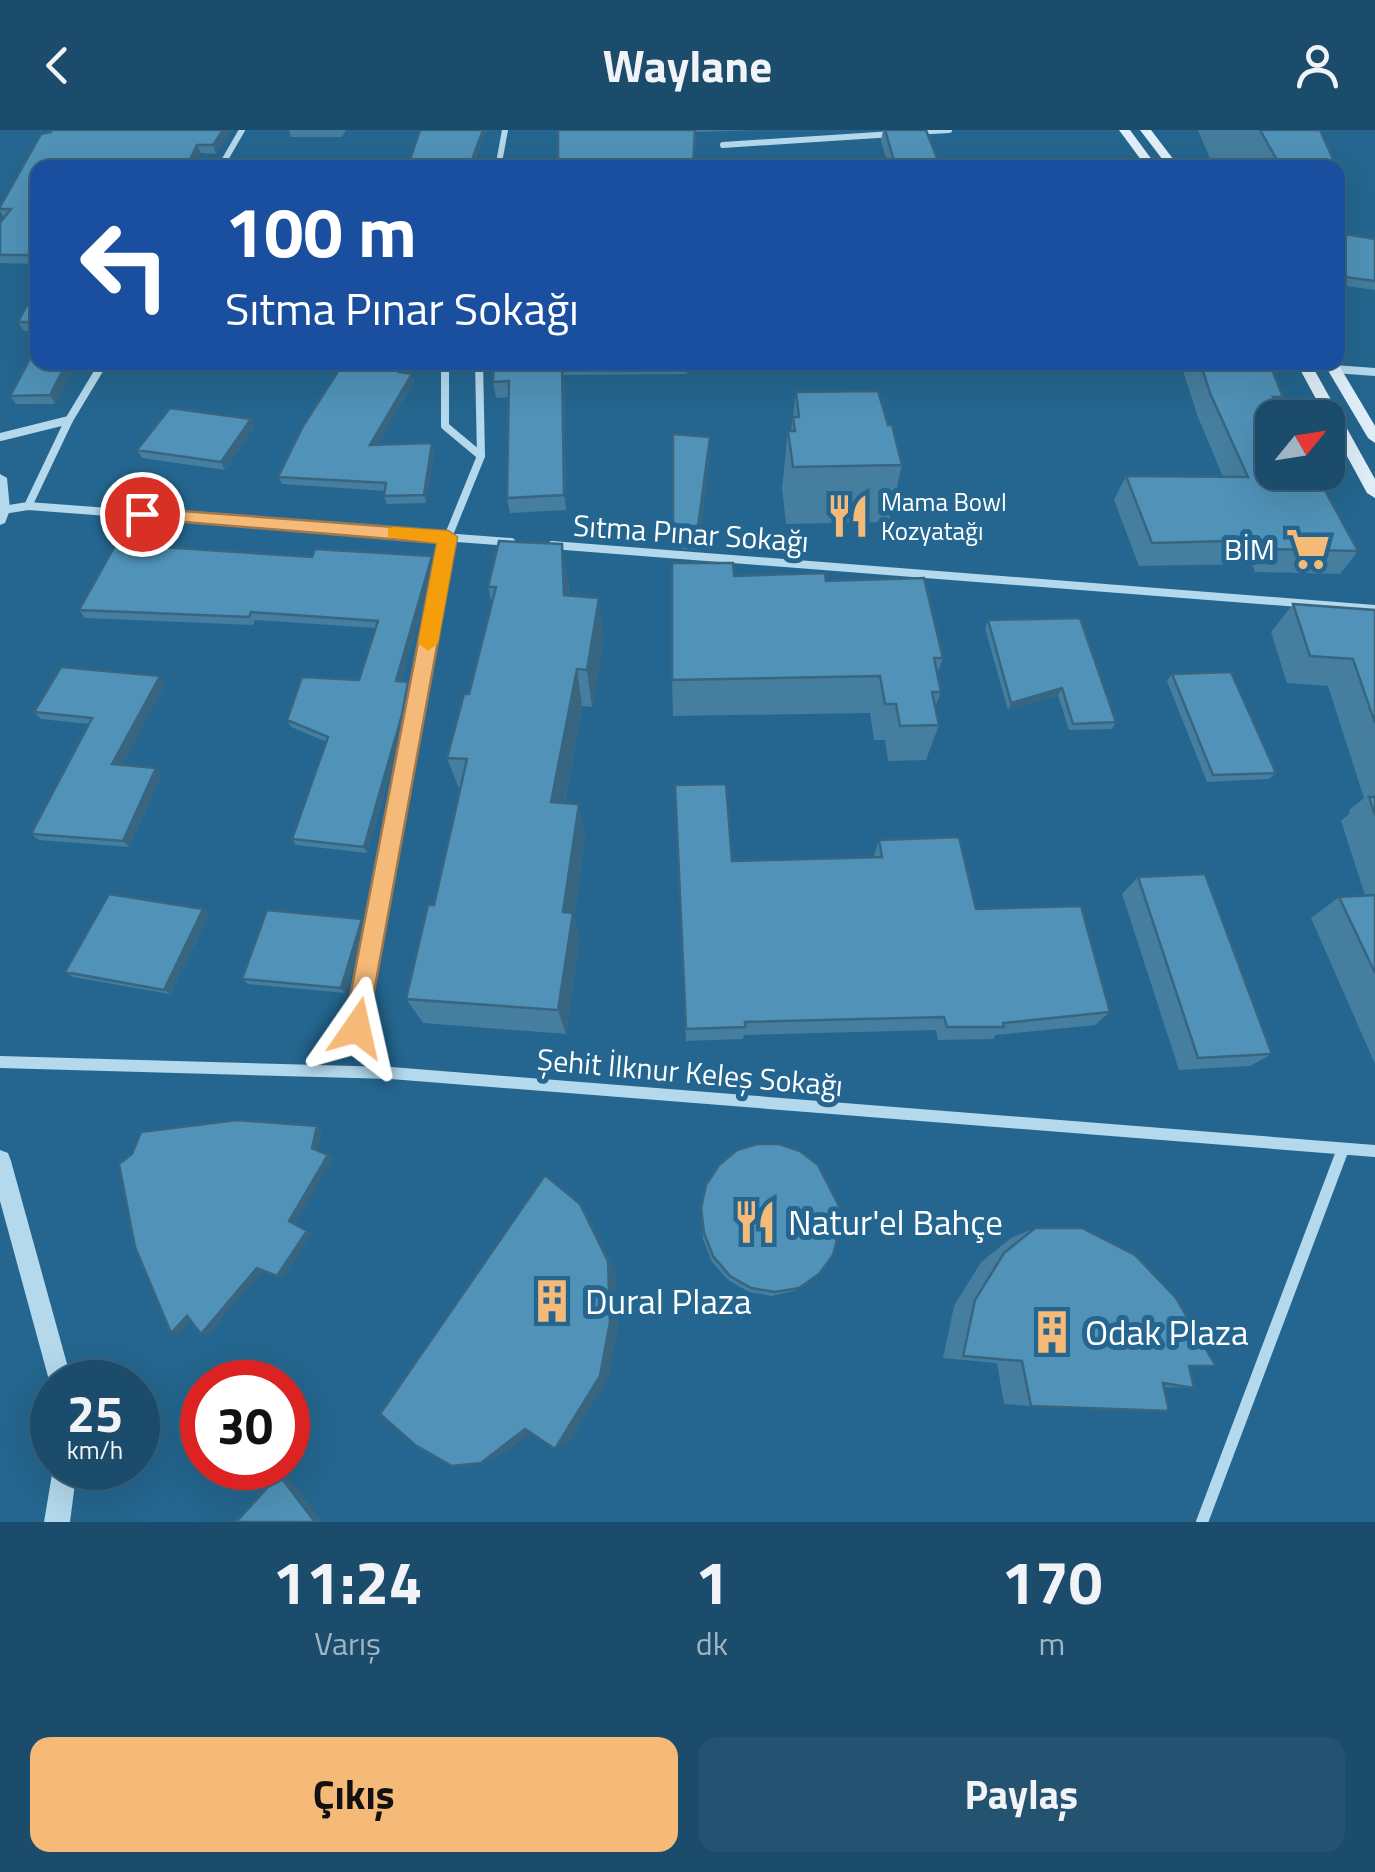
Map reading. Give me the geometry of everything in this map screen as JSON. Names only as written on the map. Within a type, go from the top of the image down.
[{"type":"main road","points":[[1124,130],[1148,160]]},
{"type":"main road","points":[[1145,130],[1169,160]]},
{"type":"main road","points":[[1307,370],[1375,493]]},
{"type":"main road","points":[[1334,370],[1375,438]]},
{"type":"street","points":[[225,160],[242,130]]},
{"type":"street","points":[[499,160],[505,130]]},
{"type":"street","points":[[723,145],[949,130]]},
{"type":"street","points":[[1345,368],[1375,372]]},
{"type":"street","points":[[28,506],[69,420],[99,370]]},
{"type":"street","points":[[445,370],[445,426],[481,456]]},
{"type":"street","points":[[357,1028],[448,537],[481,456],[478,370]]},
{"type":"street","points":[[0,437],[69,420]]},
{"type":"street","points":[[0,478],[2,515],[28,506],[526,543]]},
{"type":"street","name":"Sıtma Pınar Sokağı","points":[[546,544],[1375,609]]},
{"type":"street","name":"Şehit İlknur Keleş Sokağı","points":[[0,1062],[362,1072],[1375,1151]]},
{"type":"street","points":[[1202,1522],[1343,1148]]},
{"type":"street","points":[[0,1161],[54,1360]]},
{"type":"street","points":[[57,1522],[62,1490]]},
{"type":"building","points":[[223,130],[213,145],[197,145],[190,160],[30,160],[30,255],[0,255],[0,223],[11,209],[0,207],[41,134]]},
{"type":"building","points":[[420,130],[483,130],[472,160],[410,160]]},
{"type":"building","points":[[558,130],[695,130],[693,160],[558,160]]},
{"type":"building","points":[[885,130],[926,130],[938,160],[894,160]]},
{"type":"building","points":[[1260,130],[1320,130],[1333,160],[1277,160]]},
{"type":"building","points":[[1345,234],[1375,239],[1375,281],[1345,277]]},
{"type":"building","points":[[30,300],[30,322],[18,322]]},
{"type":"building","points":[[30,359],[30,370],[63,370],[50,395],[10,396]]},
{"type":"building","points":[[339,370],[400,370],[412,374],[370,445],[432,443],[424,495],[384,496],[386,483],[278,477],[303,426]]},
{"type":"building","points":[[494,370],[562,370],[564,495],[507,498],[509,381],[493,382]]},
{"type":"building","points":[[1203,370],[1272,370],[1283,397],[1255,400],[1255,490],[1325,490],[1358,551],[1271,549],[1267,540],[1152,543],[1126,476],[1248,477]]},
{"type":"building","points":[[878,391],[902,465],[793,467],[788,431],[795,431],[793,417],[799,417],[796,392]]},
{"type":"building","points":[[170,408],[251,419],[221,462],[137,450]]},
{"type":"building","points":[[673,434],[710,437],[698,527],[673,525]]},
{"type":"building","points":[[499,541],[562,544],[564,595],[599,598],[587,670],[577,669],[551,802],[579,804],[563,912],[573,913],[558,1010],[406,999],[428,905],[434,905],[467,759],[447,758],[464,694],[469,694],[496,587],[488,587]]},
{"type":"building","points":[[116,544],[312,557],[315,549],[432,556],[396,681],[408,682],[402,715],[364,847],[292,839],[328,737],[287,720],[302,677],[359,680],[378,621],[251,612],[249,617],[79,610]]},
{"type":"building","points":[[672,563],[733,563],[734,576],[825,573],[826,581],[924,578],[943,658],[934,658],[941,692],[932,692],[939,725],[900,726],[896,704],[885,704],[880,676],[672,680]]},
{"type":"building","points":[[1293,604],[1375,610],[1375,723],[1353,659],[1310,656]]},
{"type":"building","points":[[1080,618],[1116,722],[1073,724],[1062,688],[1011,703],[988,620]]},
{"type":"building","points":[[61,667],[160,676],[112,764],[156,768],[123,841],[31,834],[92,718],[34,712]]},
{"type":"building","points":[[1231,672],[1276,773],[1213,775],[1172,674]]},
{"type":"building","points":[[726,784],[732,861],[882,857],[879,840],[959,837],[976,909],[1081,906],[1110,1012],[1003,1023],[1004,1027],[947,1027],[944,1017],[745,1022],[745,1027],[686,1029],[675,785]]},
{"type":"building","points":[[1205,874],[1272,1054],[1198,1058],[1138,877]]},
{"type":"building","points":[[109,894],[203,909],[164,990],[65,972]]},
{"type":"building","points":[[1375,895],[1375,973],[1339,897]]},
{"type":"building","points":[[267,910],[362,919],[341,988],[242,979]]},
{"type":"building","points":[[237,1120],[317,1126],[312,1148],[328,1155],[289,1221],[307,1231],[277,1276],[257,1268],[201,1334],[187,1316],[171,1333],[135,1247],[119,1164],[132,1154],[141,1132]]},
{"type":"building","points":[[757,1144],[779,1144],[800,1151],[818,1165],[840,1208],[833,1255],[819,1274],[799,1288],[775,1292],[751,1288],[730,1276],[713,1256],[704,1233],[701,1208],[706,1185],[719,1165],[737,1150]]},
{"type":"building","name":"Dural Plaza","points":[[545,1175],[580,1204],[608,1261],[610,1322],[600,1376],[555,1449],[525,1429],[481,1463],[452,1466],[415,1445],[380,1414]]},
{"type":"building","name":"Odak Plaza","points":[[1035,1228],[1082,1228],[1135,1255],[1176,1298],[1216,1366],[1189,1366],[1194,1388],[1163,1383],[1169,1411],[1031,1406],[1022,1361],[963,1356],[975,1300],[1004,1253]]},
{"type":"building","points":[[265,1490],[290,1490],[315,1522],[236,1522]]},
{"type":"slow traffic","points":[[395,533],[448,537],[428,643]]},
{"type":"place","name":"Mama Bowl Kozyatağı","points":[[848,516]]},
{"type":"place","name":"BİM","points":[[1308,549]]},
{"type":"place","name":"Natur'el Bahçe","points":[[755,1222]]},
{"type":"place","name":"Dural Plaza","points":[[552,1301]]},
{"type":"place","name":"Odak Plaza","points":[[1052,1332]]},
{"type":"route","points":[[142,514],[448,537],[357,1028]]}]
